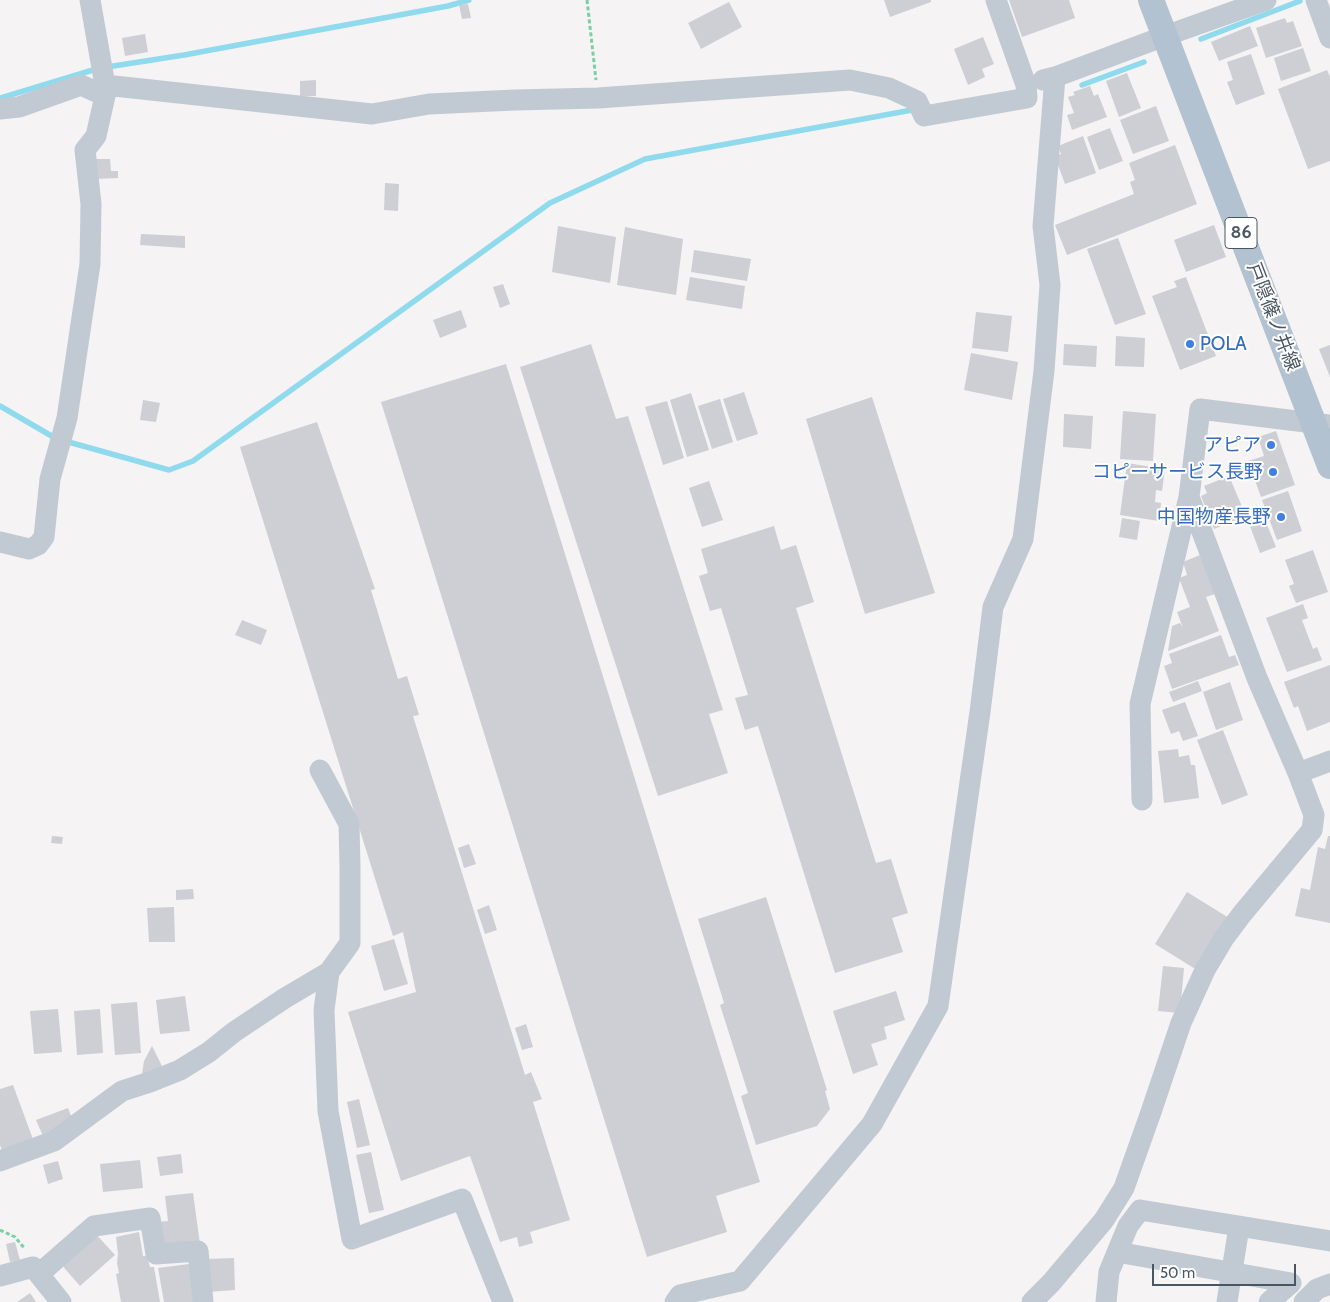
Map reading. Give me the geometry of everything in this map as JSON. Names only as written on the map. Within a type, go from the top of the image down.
[{"type":"main road","name":"戸隠篠ノ井線","points":[[1151,0],[1322,424],[1330,466]]},
{"type":"street","points":[[0,542],[29,550],[38,546],[44,537],[50,479],[67,418],[90,264],[91,204],[84,150],[96,136],[105,91],[90,0]]},
{"type":"street","points":[[0,109],[18,107],[81,84],[105,91],[372,114],[430,104],[598,98],[850,80],[889,88],[917,101],[924,116],[1027,98],[1026,84],[996,0]]},
{"type":"street","points":[[1026,84],[1055,77],[1266,0]]},
{"type":"street","points":[[1316,0],[1330,38]]},
{"type":"street","points":[[675,1302],[680,1295],[740,1281],[872,1124],[938,1006],[993,607],[1023,539],[1044,371],[1050,285],[1042,226],[1055,77]]},
{"type":"street","points":[[1142,800],[1140,704],[1189,496],[1200,409],[1322,424]]},
{"type":"street","points":[[1032,1302],[1051,1284],[1104,1220],[1124,1188],[1152,1112],[1181,1023],[1206,970],[1224,938],[1242,914],[1312,830],[1314,815],[1257,678],[1189,496]]},
{"type":"street","points":[[1298,773],[1330,761]]},
{"type":"street","points":[[0,1161],[54,1141],[122,1091],[180,1070],[209,1052],[234,1032],[285,998],[329,972],[350,943],[349,824],[320,770]]},
{"type":"street","points":[[329,972],[324,1010],[328,1110],[352,1239],[462,1199],[503,1302]]},
{"type":"street","points":[[1106,1302],[1109,1272],[1128,1226],[1140,1210],[1330,1241]]},
{"type":"street","points":[[0,1276],[36,1270],[94,1226],[150,1218],[156,1254],[198,1251],[204,1302]]},
{"type":"street","points":[[1227,1302],[1239,1227]]},
{"type":"street","points":[[1117,1252],[1291,1283],[1317,1291]]},
{"type":"street","points":[[36,1270],[61,1302]]},
{"type":"street","points":[[1269,1302],[1291,1283]]},
{"type":"path","points":[[587,0],[598,98]]},
{"type":"path","points":[[0,1230],[15,1238],[31,1255],[36,1270]]},
{"type":"building","points":[[884,0],[931,0],[931,2],[890,17]]},
{"type":"building","points":[[1009,0],[1069,0],[1075,18],[1022,37]]},
{"type":"building","points":[[729,2],[742,27],[701,49],[688,23]]},
{"type":"building","points":[[468,4],[471,18],[462,19],[459,5]]},
{"type":"building","points":[[1285,18],[1287,23],[1293,21],[1302,46],[1266,58],[1256,28]]},
{"type":"building","points":[[1250,26],[1258,46],[1219,61],[1211,42]]},
{"type":"building","points":[[145,34],[148,52],[125,56],[122,38]]},
{"type":"building","points":[[983,37],[994,64],[982,69],[985,77],[968,85],[954,49]]},
{"type":"building","points":[[1303,48],[1311,71],[1281,81],[1274,58]]},
{"type":"building","points":[[1251,54],[1265,94],[1236,105],[1227,82],[1233,80],[1227,62]]},
{"type":"building","points":[[1327,70],[1330,77],[1330,161],[1308,169],[1278,89]]},
{"type":"building","points":[[1127,73],[1141,108],[1119,117],[1106,81]]},
{"type":"building","points":[[316,80],[316,96],[300,96],[300,81]]},
{"type":"building","points":[[1090,86],[1094,96],[1098,94],[1107,117],[1072,130],[1067,115],[1074,113],[1068,97],[1075,95],[1073,92]]},
{"type":"building","points":[[1156,106],[1169,141],[1133,154],[1120,120]]},
{"type":"building","points":[[1110,128],[1123,161],[1099,170],[1087,137]]},
{"type":"building","points":[[1083,136],[1096,173],[1065,184],[1055,157],[1061,154],[1058,146]]},
{"type":"building","points":[[1175,145],[1197,204],[1067,255],[1055,225],[1134,194],[1130,182],[1135,180],[1129,163]]},
{"type":"building","points":[[94,159],[110,159],[111,171],[118,171],[118,178],[95,179]]},
{"type":"building","points":[[385,183],[399,184],[398,211],[384,210]]},
{"type":"building","points":[[1214,225],[1226,257],[1186,272],[1174,240]]},
{"type":"building","points":[[558,226],[616,237],[610,283],[552,272]]},
{"type":"building","points":[[625,227],[683,239],[676,295],[617,285]]},
{"type":"building","points":[[141,234],[185,236],[185,248],[140,245]]},
{"type":"building","points":[[1118,238],[1146,314],[1115,325],[1087,249]]},
{"type":"building","points":[[694,250],[751,259],[747,281],[691,272]]},
{"type":"building","points":[[690,277],[745,286],[742,309],[686,300]]},
{"type":"building","points":[[1186,277],[1216,356],[1180,370],[1152,296],[1177,287],[1174,281]]},
{"type":"building","points":[[503,284],[510,304],[500,308],[493,287]]},
{"type":"building","points":[[461,310],[467,327],[440,338],[433,320]]},
{"type":"building","points":[[976,312],[1012,316],[1008,352],[972,348]]},
{"type":"building","points":[[1116,336],[1145,338],[1144,367],[1115,366]]},
{"type":"building","points":[[591,344],[616,419],[628,416],[723,710],[709,714],[728,773],[658,796],[520,367]]},
{"type":"building","points":[[1064,344],[1097,346],[1096,367],[1063,365]]},
{"type":"building","points":[[1330,345],[1330,377],[1319,349]]},
{"type":"building","points":[[971,353],[1018,362],[1012,400],[964,390]]},
{"type":"building","points":[[506,364],[760,1182],[716,1196],[727,1232],[647,1257],[381,402]]},
{"type":"building","points":[[744,392],[758,434],[737,441],[723,399]]},
{"type":"building","points":[[691,393],[709,450],[687,457],[670,400]]},
{"type":"building","points":[[872,397],[935,593],[865,614],[806,419]]},
{"type":"building","points":[[720,399],[733,442],[712,449],[698,406]]},
{"type":"building","points":[[143,400],[160,403],[156,422],[140,420]]},
{"type":"building","points":[[667,401],[684,458],[663,465],[645,407]]},
{"type":"building","points":[[1123,411],[1156,414],[1153,461],[1120,459]]},
{"type":"building","points":[[1064,414],[1093,416],[1091,449],[1063,447]]},
{"type":"building","points":[[317,422],[375,589],[371,590],[398,679],[407,676],[419,715],[413,716],[525,1075],[531,1072],[542,1099],[533,1102],[570,1220],[530,1232],[533,1243],[519,1247],[517,1237],[500,1242],[470,1156],[401,1181],[348,1012],[416,992],[403,932],[393,936],[240,447]]},
{"type":"building","points":[[1276,431],[1295,485],[1261,497],[1248,461],[1264,456],[1258,437]]},
{"type":"building","points":[[1127,463],[1165,469],[1162,491],[1156,490],[1155,502],[1161,503],[1159,521],[1120,515]]},
{"type":"building","points":[[1229,476],[1246,516],[1214,529],[1201,496],[1207,493],[1204,486]]},
{"type":"building","points":[[709,481],[723,520],[702,527],[689,488]]},
{"type":"building","points":[[1288,491],[1302,531],[1277,540],[1262,500]]},
{"type":"building","points":[[1262,512],[1276,547],[1260,553],[1247,518]]},
{"type":"building","points":[[1122,518],[1140,521],[1137,540],[1119,537]]},
{"type":"building","points":[[774,526],[781,550],[796,545],[814,602],[796,608],[876,863],[891,859],[908,913],[892,918],[903,952],[835,973],[758,726],[745,730],[735,698],[748,695],[721,608],[710,611],[699,576],[708,573],[701,549]]},
{"type":"building","points":[[1313,550],[1328,592],[1296,603],[1289,586],[1294,584],[1285,560]]},
{"type":"building","points":[[1200,555],[1215,594],[1206,597],[1219,631],[1168,651],[1172,626],[1180,623],[1183,628],[1177,612],[1190,607],[1179,578],[1187,575],[1183,562]]},
{"type":"building","points":[[1303,604],[1308,618],[1302,620],[1313,649],[1317,647],[1322,660],[1287,672],[1266,618]]},
{"type":"building","points":[[242,620],[267,630],[261,645],[235,635]]},
{"type":"building","points":[[1221,635],[1229,657],[1235,655],[1239,665],[1172,689],[1164,666],[1172,663],[1169,654]]},
{"type":"building","points":[[1330,665],[1330,722],[1307,731],[1298,706],[1294,708],[1284,682]]},
{"type":"building","points":[[1198,681],[1202,691],[1173,702],[1169,692]]},
{"type":"building","points":[[1230,682],[1243,720],[1216,730],[1203,692]]},
{"type":"building","points":[[1185,702],[1198,736],[1183,741],[1179,731],[1171,734],[1162,710]]},
{"type":"building","points":[[1223,730],[1248,795],[1222,805],[1197,740]]},
{"type":"building","points":[[1178,749],[1179,757],[1189,755],[1191,765],[1195,765],[1199,798],[1164,803],[1158,751]]},
{"type":"building","points":[[52,836],[63,837],[62,844],[51,843]]},
{"type":"building","points":[[1328,836],[1330,836],[1330,923],[1295,916],[1301,888],[1310,890],[1318,847],[1325,849]]},
{"type":"building","points":[[469,844],[476,864],[464,868],[458,848]]},
{"type":"building","points":[[193,889],[194,899],[176,900],[176,890]]},
{"type":"building","points":[[1187,892],[1229,918],[1197,970],[1155,944]]},
{"type":"building","points":[[766,897],[827,1090],[825,1091],[830,1109],[817,1126],[756,1145],[741,1096],[748,1093],[720,1005],[724,1003],[698,919]]},
{"type":"building","points":[[489,905],[497,930],[485,934],[477,910]]},
{"type":"building","points":[[174,907],[175,942],[149,942],[147,908]]},
{"type":"building","points":[[394,939],[408,984],[384,991],[371,946]]},
{"type":"building","points":[[1163,966],[1184,968],[1180,1013],[1158,1011]]},
{"type":"building","points":[[896,991],[905,1020],[884,1027],[887,1039],[871,1044],[878,1065],[853,1074],[833,1011]]},
{"type":"building","points":[[185,996],[190,1031],[160,1034],[156,1000]]},
{"type":"building","points":[[137,1002],[141,1053],[115,1055],[111,1004]]},
{"type":"building","points":[[58,1009],[62,1052],[34,1054],[30,1011]]},
{"type":"building","points":[[100,1009],[103,1053],[77,1055],[74,1011]]},
{"type":"building","points":[[526,1024],[533,1047],[522,1050],[515,1028]]},
{"type":"building","points":[[152,1046],[164,1070],[141,1081],[144,1061]]},
{"type":"building","points":[[13,1085],[34,1142],[3,1153],[0,1145],[0,1089]]},
{"type":"building","points":[[359,1099],[370,1145],[357,1148],[347,1102]]},
{"type":"building","points":[[68,1108],[74,1124],[43,1136],[36,1120]]},
{"type":"building","points":[[371,1152],[384,1210],[369,1213],[356,1155]]},
{"type":"building","points":[[181,1154],[183,1173],[160,1176],[157,1157]]},
{"type":"building","points":[[140,1160],[143,1188],[103,1192],[100,1164]]},
{"type":"building","points":[[58,1161],[63,1179],[48,1184],[43,1165]]},
{"type":"building","points":[[193,1193],[200,1244],[161,1249],[158,1222],[168,1221],[165,1196]]},
{"type":"building","points":[[94,1232],[115,1255],[80,1286],[60,1263]]},
{"type":"building","points":[[139,1232],[143,1256],[147,1256],[150,1267],[154,1267],[160,1302],[121,1302],[116,1274],[119,1273],[116,1237]]},
{"type":"building","points":[[15,1242],[20,1260],[10,1262],[6,1244]]},
{"type":"building","points":[[234,1258],[235,1290],[208,1292],[207,1259]]},
{"type":"building","points":[[189,1264],[195,1302],[164,1302],[158,1268]]},
{"type":"building","points":[[30,1293],[36,1302],[17,1302]]},
{"type":"waterway","points":[[107,67],[184,55],[448,6],[469,0]]},
{"type":"waterway","points":[[1201,39],[1300,1]]},
{"type":"waterway","points":[[1082,85],[1144,62]]},
{"type":"waterway","points":[[0,98],[93,70]]},
{"type":"waterway","points":[[65,441],[169,470],[193,461],[550,203],[645,159],[912,110]]},
{"type":"waterway","points":[[0,406],[55,438]]},
{"type":"place","name":"POLA","points":[[1190,344]]},
{"type":"place","name":"アピア","points":[[1271,445]]},
{"type":"place","name":"コピーサービス長野","points":[[1273,472]]},
{"type":"place","name":"中国物産長野","points":[[1281,517]]}]
